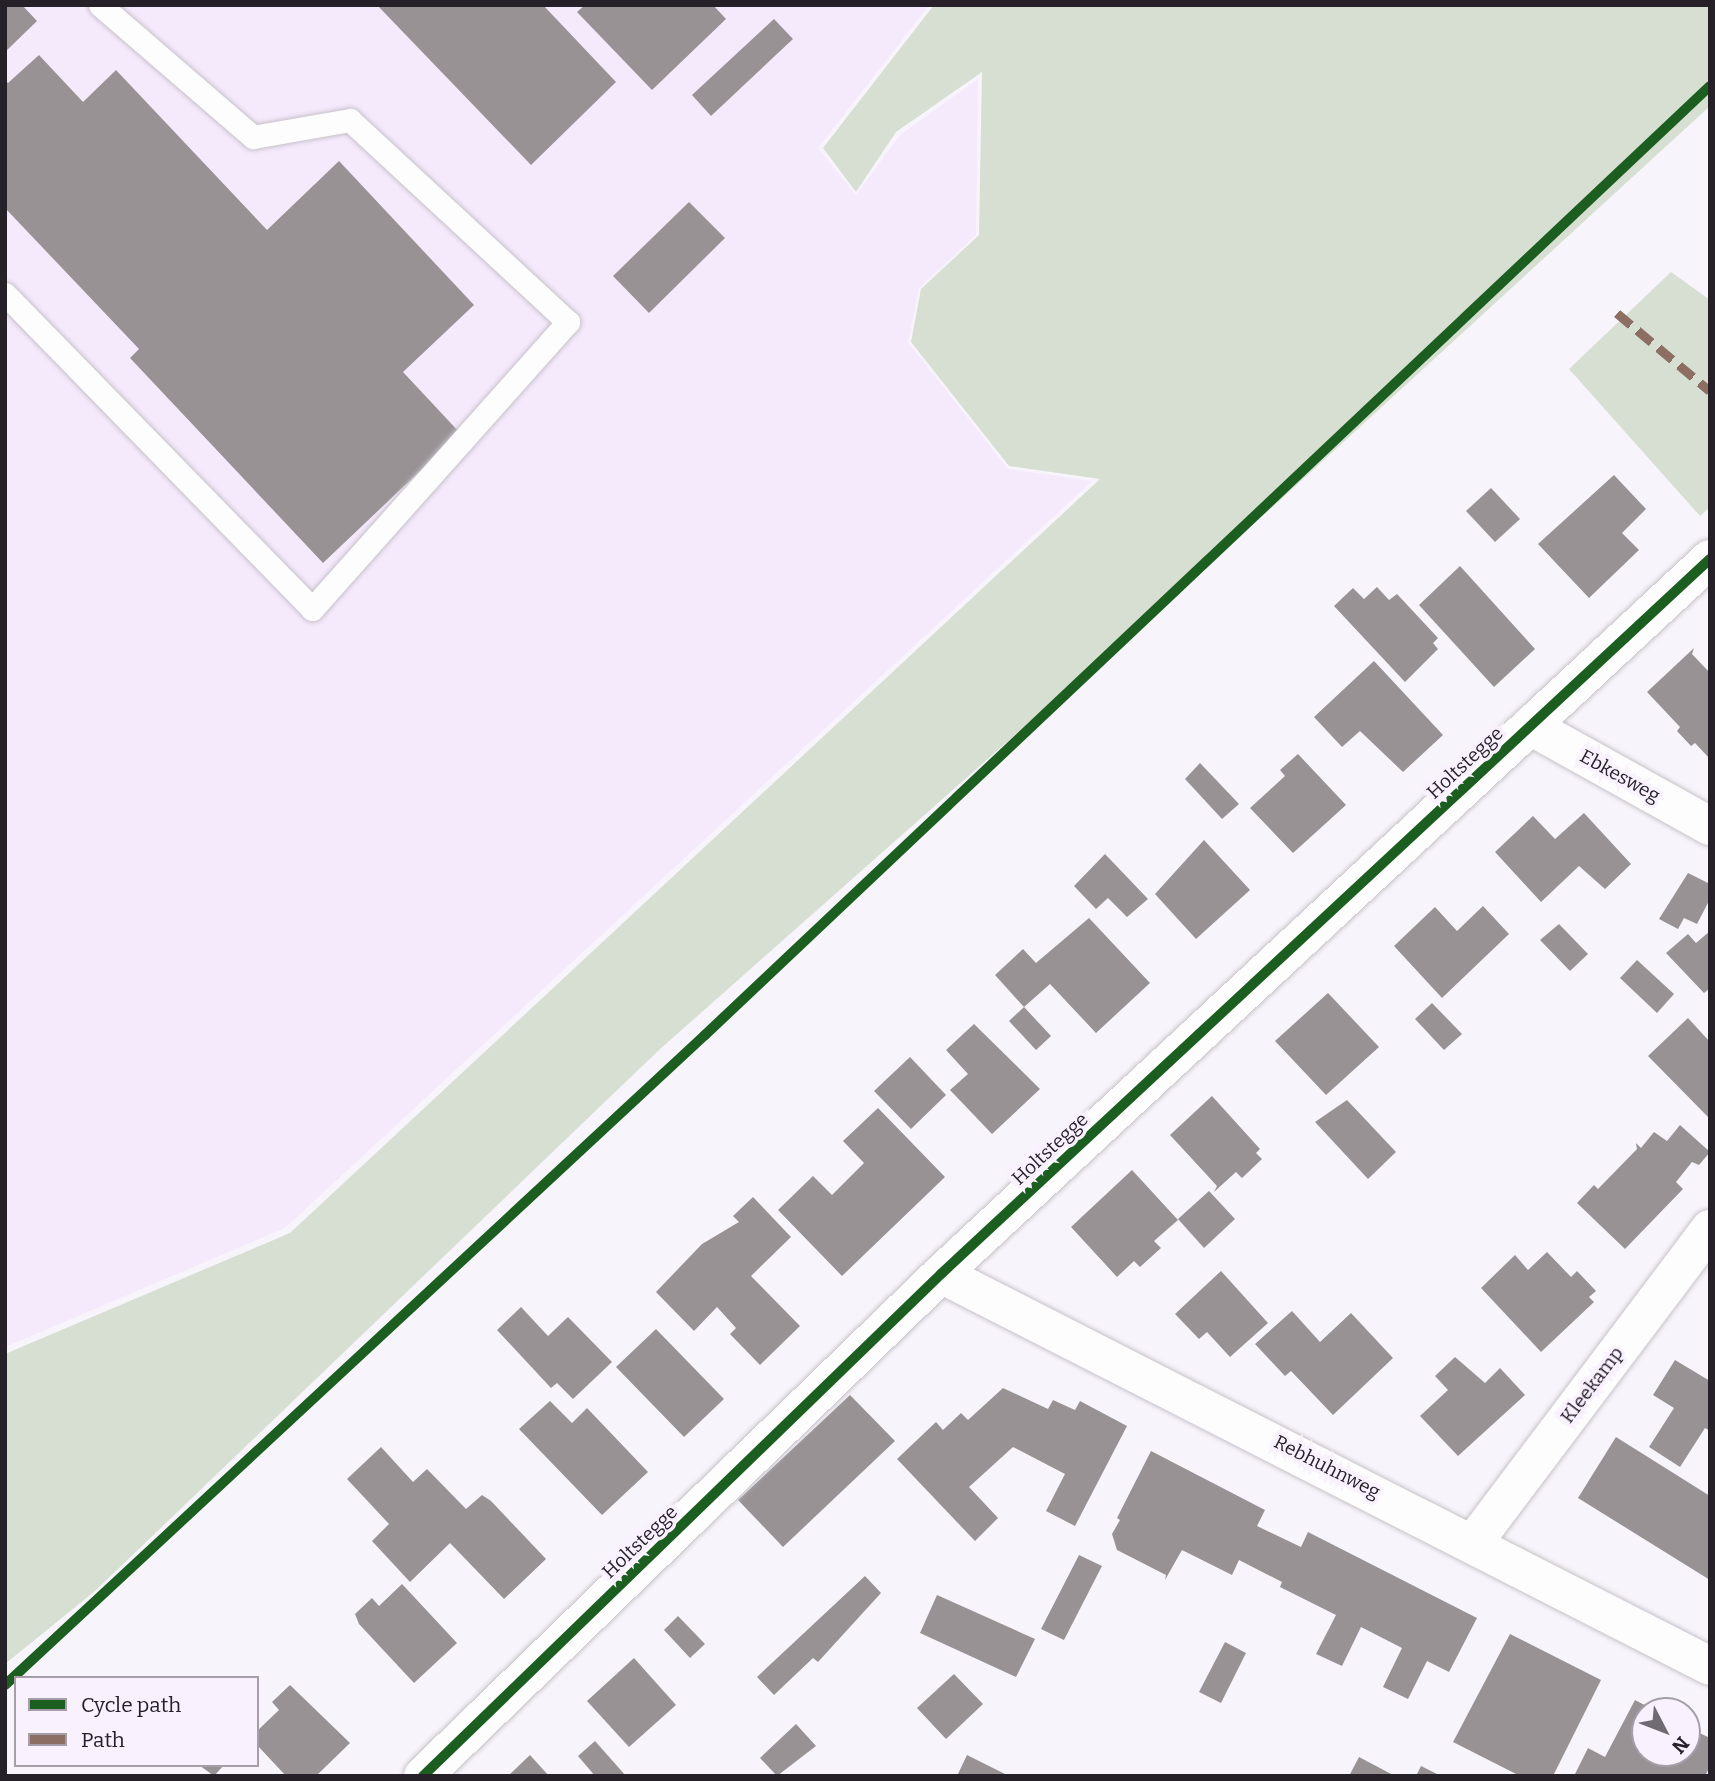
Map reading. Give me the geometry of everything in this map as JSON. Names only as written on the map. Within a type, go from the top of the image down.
[{"type":"street","name":"Holtstegge","points":[[423,1776],[941,1274],[1710,559]]},
{"type":"street","name":"Ebkesweg","points":[[1530,726],[1710,826]]},
{"type":"street","name":"Kleekamp","points":[[1475,1542],[1710,1228]]},
{"type":"street","name":"Rebhuhnweg","points":[[941,1274],[1475,1542],[1710,1666]]},
{"type":"lane","points":[[5,294],[312,609],[568,323],[350,120],[253,137],[100,5]]},
{"type":"shaded area","points":[[5,5],[929,5],[818,148],[856,195],[900,135],[978,79],[976,235],[919,288],[908,342],[1008,469],[1092,481],[285,1228],[5,1347]]},
{"type":"green space","points":[[934,5],[1710,5],[1710,106],[1277,503],[659,1050],[95,1591],[5,1664],[5,1354],[290,1233],[1100,479],[1009,466],[911,342],[921,289],[979,235],[982,72],[896,132],[856,192],[823,148]]},
{"type":"green space","points":[[1671,272],[1710,300],[1710,507],[1700,516],[1569,369]]},
{"type":"building","points":[[5,5],[22,5],[37,21],[5,52]]},
{"type":"building","points":[[377,5],[543,5],[616,82],[531,165]]},
{"type":"building","points":[[585,5],[713,5],[726,19],[652,90],[577,12]]},
{"type":"building","points":[[774,19],[793,39],[711,116],[692,95]]},
{"type":"building","points":[[39,55],[83,102],[116,70],[267,230],[339,161],[474,305],[403,372],[460,433],[323,563],[130,358],[139,349],[5,208],[5,80],[8,83]]},
{"type":"building","points":[[689,202],[725,238],[649,313],[613,276]]},
{"type":"building","points":[[1614,475],[1646,509],[1622,533],[1639,550],[1589,598],[1538,544]]},
{"type":"building","points":[[1491,488],[1520,519],[1495,542],[1466,511]]},
{"type":"building","points":[[1460,566],[1535,649],[1494,687],[1419,605]]},
{"type":"building","points":[[1377,587],[1389,600],[1397,594],[1438,638],[1433,643],[1438,649],[1405,682],[1334,606],[1353,588],[1364,599]]},
{"type":"building","points":[[1694,648],[1692,654],[1710,673],[1710,759],[1695,743],[1691,746],[1677,731],[1680,727],[1647,692]]},
{"type":"building","points":[[1374,661],[1443,735],[1403,772],[1360,731],[1342,747],[1314,717]]},
{"type":"building","points":[[1298,754],[1346,805],[1293,853],[1250,808],[1285,776],[1280,770]]},
{"type":"building","points":[[1200,763],[1239,804],[1222,819],[1185,779]]},
{"type":"building","points":[[1584,813],[1631,864],[1605,889],[1579,866],[1541,902],[1495,852],[1533,816],[1555,839]]},
{"type":"building","points":[[1204,840],[1250,890],[1196,939],[1155,894]]},
{"type":"building","points":[[1105,854],[1148,899],[1127,917],[1108,898],[1096,909],[1074,886]]},
{"type":"building","points":[[1688,873],[1710,884],[1710,899],[1697,924],[1684,918],[1678,929],[1659,919]]},
{"type":"building","points":[[1483,906],[1509,934],[1442,998],[1394,946],[1435,907],[1457,931]]},
{"type":"building","points":[[1089,918],[1150,983],[1096,1033],[1050,984],[1024,1007],[995,975],[1023,949],[1036,963]]},
{"type":"building","points":[[1559,924],[1588,954],[1570,971],[1540,940]]},
{"type":"building","points":[[1710,931],[1710,988],[1704,993],[1666,953],[1688,934],[1696,943]]},
{"type":"building","points":[[1637,960],[1674,994],[1657,1013],[1620,978]]},
{"type":"building","points":[[1328,993],[1379,1047],[1326,1095],[1275,1041]]},
{"type":"building","points":[[1432,1003],[1462,1034],[1444,1050],[1415,1019]]},
{"type":"building","points":[[1024,1007],[1051,1036],[1036,1050],[1009,1021]]},
{"type":"building","points":[[1688,1018],[1710,1042],[1710,1119],[1648,1056]]},
{"type":"building","points":[[974,1024],[1040,1089],[992,1134],[950,1090],[968,1074],[946,1050]]},
{"type":"building","points":[[910,1057],[946,1095],[911,1129],[874,1091]]},
{"type":"building","points":[[1212,1096],[1260,1149],[1256,1153],[1262,1159],[1242,1178],[1236,1172],[1214,1192],[1217,1186],[1170,1135]]},
{"type":"building","points":[[1347,1100],[1396,1152],[1368,1179],[1315,1122]]},
{"type":"building","points":[[878,1108],[945,1177],[842,1276],[778,1210],[813,1176],[832,1195],[864,1163],[843,1141]]},
{"type":"building","points":[[1680,1125],[1710,1152],[1699,1165],[1692,1162],[1676,1182],[1683,1189],[1625,1249],[1577,1203],[1594,1185],[1598,1189],[1637,1149],[1636,1143],[1641,1148],[1654,1132],[1667,1141]]},
{"type":"building","points":[[1132,1170],[1178,1220],[1154,1241],[1161,1248],[1140,1267],[1134,1261],[1117,1277],[1071,1227]]},
{"type":"building","points":[[1209,1191],[1235,1219],[1204,1248],[1178,1219]]},
{"type":"building","points":[[753,1197],[791,1237],[751,1276],[800,1326],[760,1365],[730,1334],[736,1328],[717,1307],[694,1331],[656,1292],[702,1244],[739,1222],[733,1216]]},
{"type":"building","points":[[1547,1252],[1571,1277],[1577,1271],[1596,1291],[1589,1297],[1594,1302],[1541,1352],[1481,1288],[1515,1255],[1528,1270]]},
{"type":"building","points":[[1221,1271],[1268,1323],[1230,1357],[1207,1332],[1199,1339],[1175,1314]]},
{"type":"building","points":[[521,1307],[548,1336],[568,1317],[612,1362],[573,1399],[557,1383],[551,1388],[497,1330]]},
{"type":"building","points":[[1292,1311],[1320,1342],[1351,1313],[1393,1358],[1333,1415],[1291,1371],[1285,1376],[1255,1344]]},
{"type":"building","points":[[656,1329],[724,1399],[684,1437],[616,1367]]},
{"type":"building","points":[[1455,1357],[1485,1383],[1500,1368],[1525,1395],[1458,1456],[1420,1416],[1448,1390],[1435,1376]]},
{"type":"building","points":[[1675,1360],[1710,1381],[1710,1431],[1705,1428],[1680,1467],[1649,1447],[1674,1408],[1653,1395]]},
{"type":"building","points":[[1003,1388],[1048,1409],[1053,1400],[1075,1410],[1080,1401],[1127,1426],[1075,1526],[1046,1511],[1065,1474],[1013,1447],[969,1487],[998,1518],[975,1541],[897,1459],[936,1422],[943,1430],[961,1413],[968,1420]]},
{"type":"building","points":[[850,1395],[895,1441],[783,1547],[738,1500]]},
{"type":"building","points":[[550,1401],[572,1423],[587,1408],[648,1472],[602,1515],[519,1429]]},
{"type":"building","points":[[1616,1437],[1710,1496],[1710,1580],[1578,1498]]},
{"type":"building","points":[[381,1447],[413,1482],[427,1469],[466,1509],[482,1495],[491,1501],[546,1559],[504,1599],[450,1543],[410,1582],[372,1541],[389,1524],[347,1479]]},
{"type":"building","points":[[1151,1451],[1265,1510],[1257,1526],[1301,1547],[1308,1532],[1477,1618],[1449,1672],[1427,1661],[1408,1699],[1383,1687],[1402,1648],[1361,1627],[1342,1666],[1316,1654],[1336,1615],[1280,1587],[1282,1582],[1239,1560],[1232,1575],[1182,1550],[1165,1580],[1166,1575],[1117,1550],[1112,1534],[1120,1520],[1117,1518]]},
{"type":"building","points":[[1079,1555],[1102,1566],[1064,1640],[1041,1629]]},
{"type":"building","points":[[865,1576],[881,1593],[818,1662],[813,1658],[774,1695],[757,1677]]},
{"type":"building","points":[[402,1584],[457,1643],[414,1683],[359,1624],[355,1614],[372,1598],[379,1606]]},
{"type":"building","points":[[937,1595],[1035,1639],[1016,1677],[920,1633]]},
{"type":"building","points":[[678,1616],[705,1644],[690,1658],[664,1630]]},
{"type":"building","points":[[1510,1634],[1601,1680],[1553,1776],[1520,1776],[1453,1742]]},
{"type":"building","points":[[1225,1642],[1246,1653],[1221,1703],[1199,1692]]},
{"type":"building","points":[[634,1658],[676,1705],[629,1747],[587,1701]]},
{"type":"building","points":[[954,1674],[983,1704],[946,1739],[917,1708]]},
{"type":"building","points":[[290,1685],[350,1743],[316,1776],[286,1776],[259,1747],[259,1729],[279,1710],[272,1702]]},
{"type":"building","points":[[1631,1708],[1631,1767],[1701,1767],[1701,1734],[1710,1738],[1710,1766],[1705,1776],[1574,1776],[1588,1748],[1605,1757]]},
{"type":"building","points":[[796,1724],[816,1746],[777,1776],[760,1758]]},
{"type":"building","points":[[595,1741],[626,1776],[595,1776],[578,1756]]},
{"type":"building","points":[[530,1755],[549,1776],[508,1776]]},
{"type":"building","points":[[967,1755],[1009,1776],[957,1776]]},
{"type":"building","points":[[1359,1757],[1395,1776],[1349,1776]]},
{"type":"building","points":[[1421,1766],[1441,1776],[1416,1776]]},
{"type":"building","points":[[202,1767],[222,1767],[214,1776]]},
{"type":"marked path","points":[[1617,313],[1710,391]]},
{"type":"cycle path","points":[[15,1676],[705,1035],[1710,86]]},
{"type":"cycle path","points":[[423,1776],[941,1274],[1710,559]]},
{"type":"cycle path","points":[[5,1685],[14,1677]]}]
